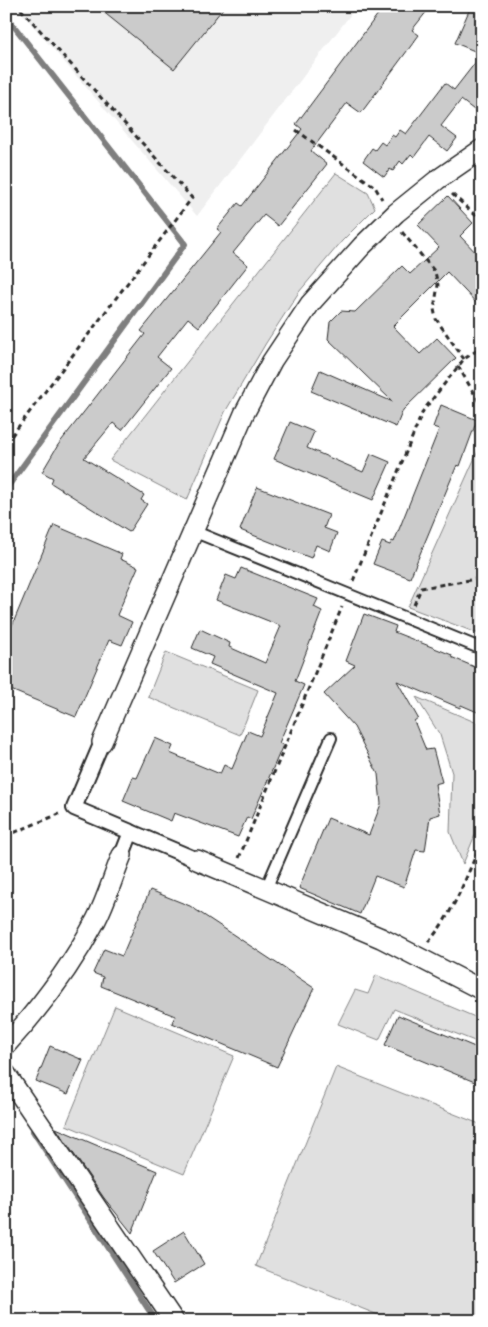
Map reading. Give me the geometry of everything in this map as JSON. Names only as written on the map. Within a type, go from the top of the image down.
[{"type":"street","points":[[482,149],[437,180],[391,218],[310,304],[272,361],[244,414],[74,808],[380,938],[482,990]]},
{"type":"street","points":[[6,1045],[42,1004],[71,962],[97,918],[131,832]]},
{"type":"street","points":[[6,1074],[174,1321]]},
{"type":"lane","points":[[193,531],[482,649]]},
{"type":"lane","points":[[266,889],[331,738]]},
{"type":"path","points":[[6,443],[192,198],[18,6]]},
{"type":"path","points":[[296,130],[375,187],[391,218],[435,272],[438,285],[434,309],[436,318],[464,359]]},
{"type":"path","points":[[437,180],[482,221]]},
{"type":"path","points":[[458,366],[482,407]]},
{"type":"path","points":[[408,619],[421,588],[482,578]]},
{"type":"path","points":[[6,836],[74,808]]},
{"type":"path","points":[[416,956],[439,931],[448,916],[482,842]]},
{"type":"shaded area","points":[[16,6],[357,6],[197,216]]},
{"type":"shaded area","points":[[336,173],[368,193],[375,208],[342,241],[299,292],[266,343],[225,412],[187,500],[110,460]]},
{"type":"shaded area","points":[[482,442],[482,635],[408,607]]},
{"type":"shaded area","points":[[166,652],[258,690],[240,735],[148,697]]},
{"type":"shaded area","points":[[416,697],[482,725],[482,818],[463,864],[450,832],[452,773],[440,735]]},
{"type":"shaded area","points":[[376,975],[482,1020],[482,1044],[394,1009],[379,1040],[338,1024],[355,990],[368,994]]},
{"type":"shaded area","points":[[115,1006],[234,1056],[184,1174],[66,1125]]},
{"type":"shaded area","points":[[336,1067],[482,1125],[482,1321],[393,1321],[256,1266]]},
{"type":"building","points":[[96,6],[225,6],[174,69]]},
{"type":"building","points":[[384,6],[431,6],[412,30],[419,35],[361,113],[347,103],[311,151],[327,164],[278,226],[264,215],[233,253],[248,265],[199,327],[188,318],[157,357],[171,368],[122,430],[113,423],[84,458],[144,495],[141,500],[147,504],[129,532],[51,483],[53,478],[42,472],[58,445],[145,334],[141,331],[221,232],[217,229],[238,203],[242,206],[302,129],[296,124]]},
{"type":"building","points":[[471,6],[482,6],[482,54],[455,43]]},
{"type":"building","points":[[482,54],[482,116],[461,100],[441,126],[457,138],[447,151],[429,137],[414,157],[411,154],[403,164],[400,161],[393,171],[390,169],[384,177],[363,161],[372,148],[375,150],[381,142],[385,145],[392,135],[395,137],[400,130],[406,134],[445,83],[454,90]]},
{"type":"building","points":[[448,196],[473,223],[460,236],[482,259],[482,309],[447,272],[393,326],[420,354],[437,338],[456,358],[403,410],[396,427],[311,391],[320,370],[393,402],[328,339],[330,322],[341,311],[355,312],[402,266],[410,274],[439,247],[418,225]]},
{"type":"building","points":[[441,405],[477,420],[460,466],[457,465],[410,578],[373,564],[382,542],[390,545],[392,541],[394,542],[439,429],[433,427]]},
{"type":"building","points":[[290,422],[314,432],[307,448],[363,472],[371,454],[390,462],[373,500],[274,459]]},
{"type":"building","points":[[257,487],[329,515],[324,528],[337,533],[330,551],[316,545],[311,558],[240,530]]},
{"type":"building","points":[[54,525],[122,554],[120,559],[138,567],[117,615],[132,622],[122,645],[109,640],[76,717],[6,688],[6,640]]},
{"type":"building","points":[[241,568],[318,599],[314,607],[322,611],[295,681],[304,685],[279,743],[283,745],[251,819],[247,817],[238,837],[174,813],[171,821],[123,801],[133,777],[137,778],[155,738],[173,746],[170,753],[220,774],[224,765],[232,769],[248,731],[260,736],[278,693],[210,664],[213,657],[192,648],[200,629],[230,643],[229,647],[265,663],[281,626],[216,600],[226,575],[236,579]]},
{"type":"building","points":[[364,614],[396,626],[394,632],[452,655],[451,657],[482,670],[482,714],[461,705],[460,708],[397,681],[418,718],[414,721],[426,750],[433,749],[442,782],[435,784],[440,814],[430,817],[425,851],[416,850],[404,887],[375,876],[360,914],[299,888],[328,818],[369,835],[381,804],[378,774],[354,727],[324,694],[355,665],[346,661]]},
{"type":"building","points":[[150,890],[190,906],[314,988],[277,1067],[172,1023],[175,1016],[101,986],[103,977],[93,973],[104,949],[122,956]]},
{"type":"building","points":[[398,1015],[482,1050],[482,1085],[385,1045]]},
{"type":"building","points":[[50,1046],[83,1060],[68,1094],[36,1081]]},
{"type":"building","points":[[56,1128],[157,1171],[132,1233],[104,1198]]},
{"type":"building","points":[[184,1231],[204,1264],[174,1283],[153,1251]]},
{"type":"waterway","points":[[6,16],[185,244],[6,489]]},
{"type":"waterway","points":[[33,1131],[156,1321]]}]
